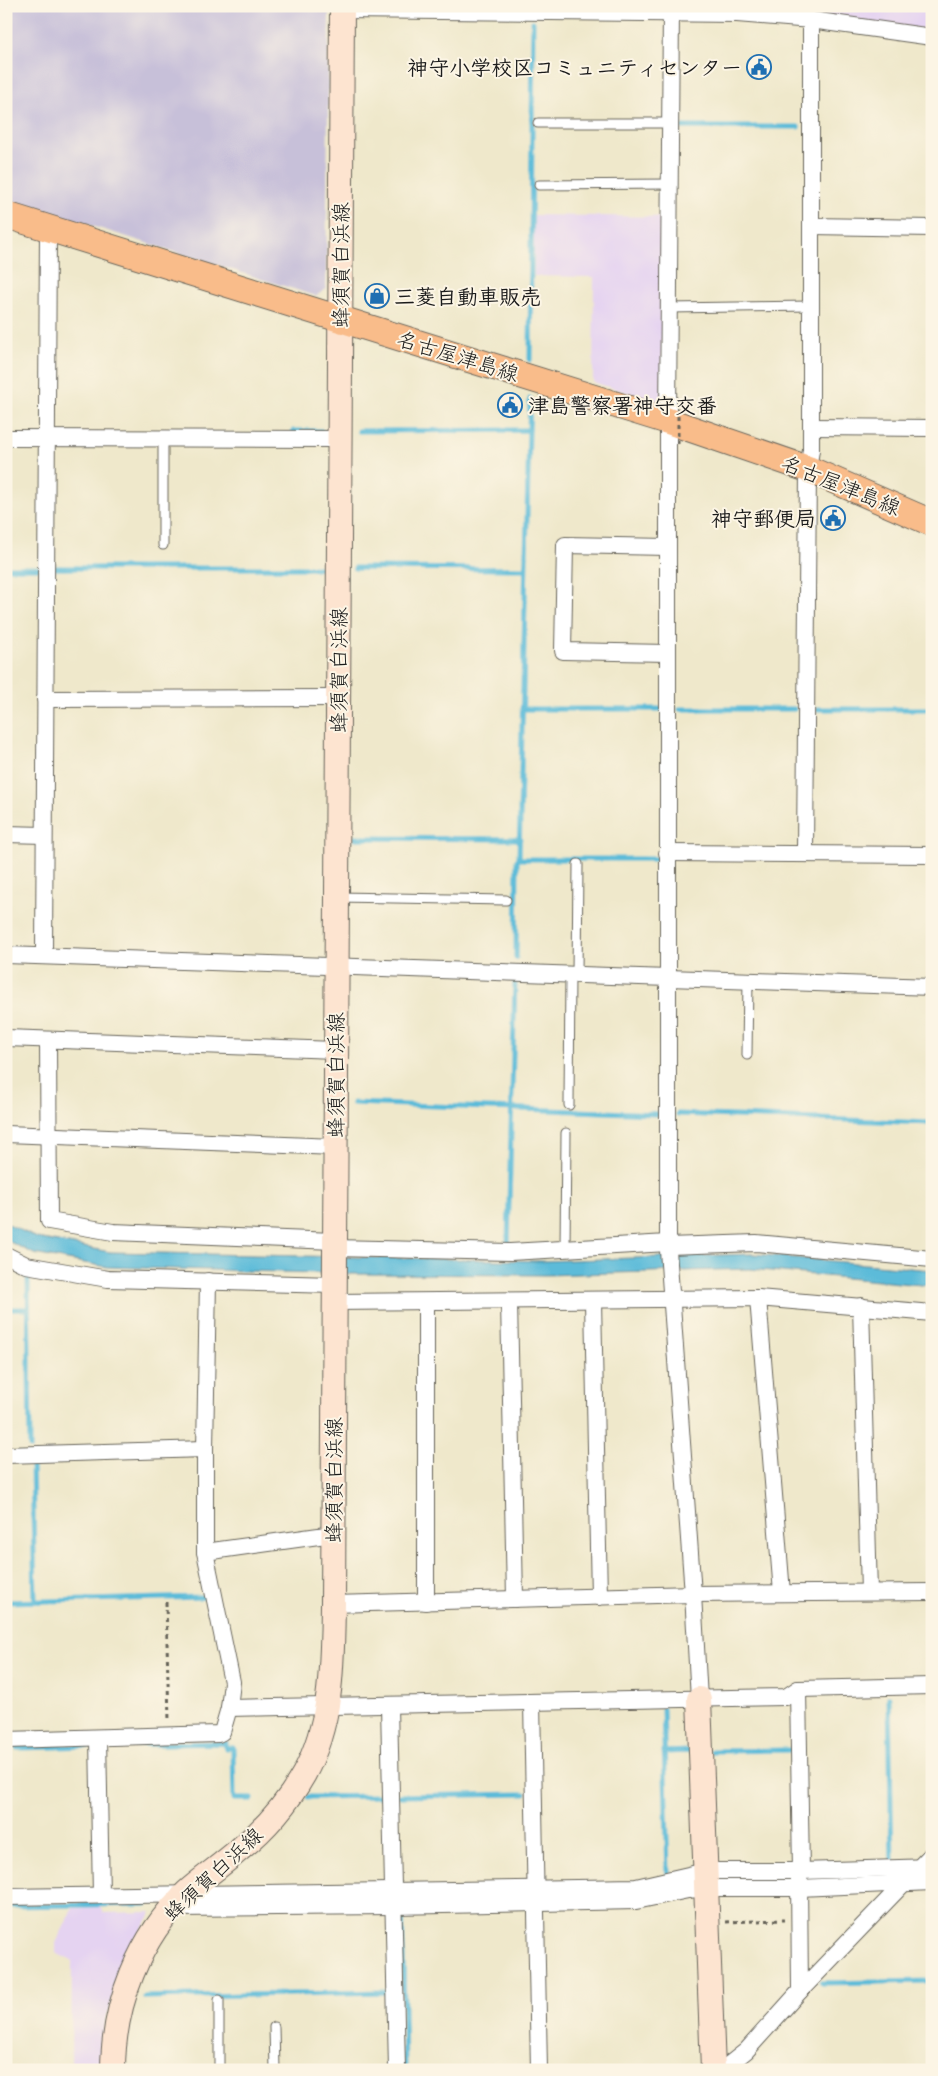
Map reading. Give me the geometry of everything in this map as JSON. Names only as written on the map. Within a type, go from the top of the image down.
[{"type":"main road","name":"蜂須賀白浜線","points":[[113,2070],[116,2030],[127,1989],[138,1959],[156,1930],[179,1901],[241,1849],[278,1810],[303,1774],[313,1755],[328,1706],[331,1680],[342,8]]},
{"type":"main road","name":"名古屋津島線","points":[[6,215],[675,424],[808,469],[932,523]]},
{"type":"main road","points":[[699,1699],[713,2070]]},
{"type":"street","points":[[342,8],[671,9],[810,20],[932,37]]},
{"type":"street","points":[[671,9],[669,308],[675,424],[668,547],[668,1247],[699,1699]]},
{"type":"street","points":[[805,854],[808,469],[810,427],[810,20]]},
{"type":"street","points":[[810,226],[932,228]]},
{"type":"street","points":[[44,956],[48,228]]},
{"type":"street","points":[[810,427],[932,428]]},
{"type":"street","points":[[6,438],[339,439]]},
{"type":"street","points":[[668,547],[565,546],[563,651],[668,653]]},
{"type":"street","points":[[45,699],[338,698]]},
{"type":"street","points":[[6,834],[44,835]]},
{"type":"street","points":[[667,853],[932,854]]},
{"type":"street","points":[[6,955],[932,987]]},
{"type":"street","points":[[6,1038],[335,1050]]},
{"type":"street","points":[[48,1040],[49,1221],[113,1232],[334,1247],[510,1252],[756,1243],[932,1259]]},
{"type":"street","points":[[6,1134],[335,1147]]},
{"type":"street","points":[[6,1254],[26,1265],[108,1278],[208,1281],[334,1289],[426,1302],[758,1298],[932,1312]]},
{"type":"street","points":[[6,1740],[218,1734],[222,1732],[229,1708],[232,1682],[205,1552],[208,1281]]},
{"type":"street","points":[[758,1298],[782,1593]]},
{"type":"street","points":[[593,1300],[599,1597]]},
{"type":"street","points":[[509,1301],[515,1599]]},
{"type":"street","points":[[426,1302],[426,1602]]},
{"type":"street","points":[[861,1306],[869,1592]]},
{"type":"street","points":[[6,1455],[205,1449]]},
{"type":"street","points":[[205,1552],[333,1534]]},
{"type":"street","points":[[333,1604],[693,1594],[932,1592]]},
{"type":"street","points":[[229,1708],[786,1697],[798,1688],[932,1686]]},
{"type":"street","points":[[798,1688],[800,1991]]},
{"type":"street","points":[[532,1702],[539,2070]]},
{"type":"street","points":[[390,1705],[396,1901],[397,2070]]},
{"type":"street","points":[[98,1738],[101,1895]]},
{"type":"street","points":[[722,2070],[746,2051],[800,1991],[905,1882],[926,1867],[932,1854]]},
{"type":"street","points":[[799,1878],[926,1867]]},
{"type":"street","points":[[6,1897],[101,1895],[179,1901],[396,1901],[536,1895],[706,1880],[799,1878],[932,1882]]},
{"type":"lane","points":[[538,123],[670,123]]},
{"type":"lane","points":[[539,185],[670,184]]},
{"type":"lane","points":[[669,308],[810,306]]},
{"type":"lane","points":[[163,439],[163,545]]},
{"type":"lane","points":[[569,1104],[578,864]]},
{"type":"lane","points":[[336,897],[506,900]]},
{"type":"lane","points":[[747,1055],[748,980]]},
{"type":"lane","points":[[565,1249],[566,1133]]},
{"type":"lane","points":[[219,2000],[219,2070]]},
{"type":"lane","points":[[274,2026],[275,2070]]},
{"type":"path","points":[[166,1602],[169,1735]]},
{"type":"path","points":[[708,1923],[799,1919]]},
{"type":"shaded area","points":[[6,6],[329,6],[326,289],[316,296],[6,199]]},
{"type":"shaded area","points":[[700,6],[932,6],[932,30]]},
{"type":"shaded area","points":[[534,215],[663,217],[662,399],[658,402],[593,382],[594,277],[534,276]]},
{"type":"shaded area","points":[[101,1907],[104,1913],[152,1912],[124,1958],[105,2023],[102,2067],[100,2070],[71,2070],[72,1961],[56,1953],[56,1943],[73,1908]]},
{"type":"water","points":[[6,1223],[37,1238],[110,1252],[543,1261],[753,1254],[932,1270],[932,1286],[750,1269],[545,1275],[353,1274],[107,1267],[34,1254],[6,1240]]},
{"type":"waterway","points":[[530,360],[533,22]]},
{"type":"waterway","points":[[683,127],[798,127]]},
{"type":"waterway","points":[[529,430],[530,399]]},
{"type":"waterway","points":[[359,431],[529,430],[516,958]]},
{"type":"waterway","points":[[293,431],[321,431]]},
{"type":"waterway","points":[[6,568],[38,568]]},
{"type":"waterway","points":[[54,568],[320,568]]},
{"type":"waterway","points":[[355,568],[525,569]]},
{"type":"waterway","points":[[522,709],[660,709]]},
{"type":"waterway","points":[[680,709],[794,709]]},
{"type":"waterway","points":[[818,709],[932,709]]},
{"type":"waterway","points":[[355,838],[520,839]]},
{"type":"waterway","points":[[519,859],[659,859]]},
{"type":"waterway","points":[[508,1242],[515,980]]},
{"type":"waterway","points":[[353,1103],[658,1114]]},
{"type":"waterway","points":[[678,1114],[932,1123]]},
{"type":"waterway","points":[[28,1273],[30,1447]]},
{"type":"waterway","points":[[6,1309],[28,1309]]},
{"type":"waterway","points":[[32,1463],[35,1601]]},
{"type":"waterway","points":[[6,1602],[205,1597]]},
{"type":"waterway","points":[[889,1697],[892,1863]]},
{"type":"waterway","points":[[663,1709],[668,1873]]},
{"type":"waterway","points":[[104,1745],[226,1743],[226,1748],[233,1748],[234,1799],[252,1799]]},
{"type":"waterway","points":[[17,1748],[91,1746]]},
{"type":"waterway","points":[[712,1751],[792,1750]]},
{"type":"waterway","points":[[664,1752],[692,1751]]},
{"type":"waterway","points":[[400,1796],[525,1794]]},
{"type":"waterway","points":[[308,1797],[383,1796]]},
{"type":"waterway","points":[[753,1880],[817,1879]]},
{"type":"waterway","points":[[6,1906],[146,1904]]},
{"type":"waterway","points":[[402,1909],[405,2068]]},
{"type":"waterway","points":[[821,1983],[932,1981]]},
{"type":"waterway","points":[[145,1997],[387,1992]]},
{"type":"place","name":"神守小学校区コミュニティセンター","points":[[759,67]]},
{"type":"place","name":"三菱自動車販売","points":[[377,296]]},
{"type":"place","name":"津島警察署神守交番","points":[[510,405]]},
{"type":"place","name":"神守郵便局","points":[[833,518]]}]
